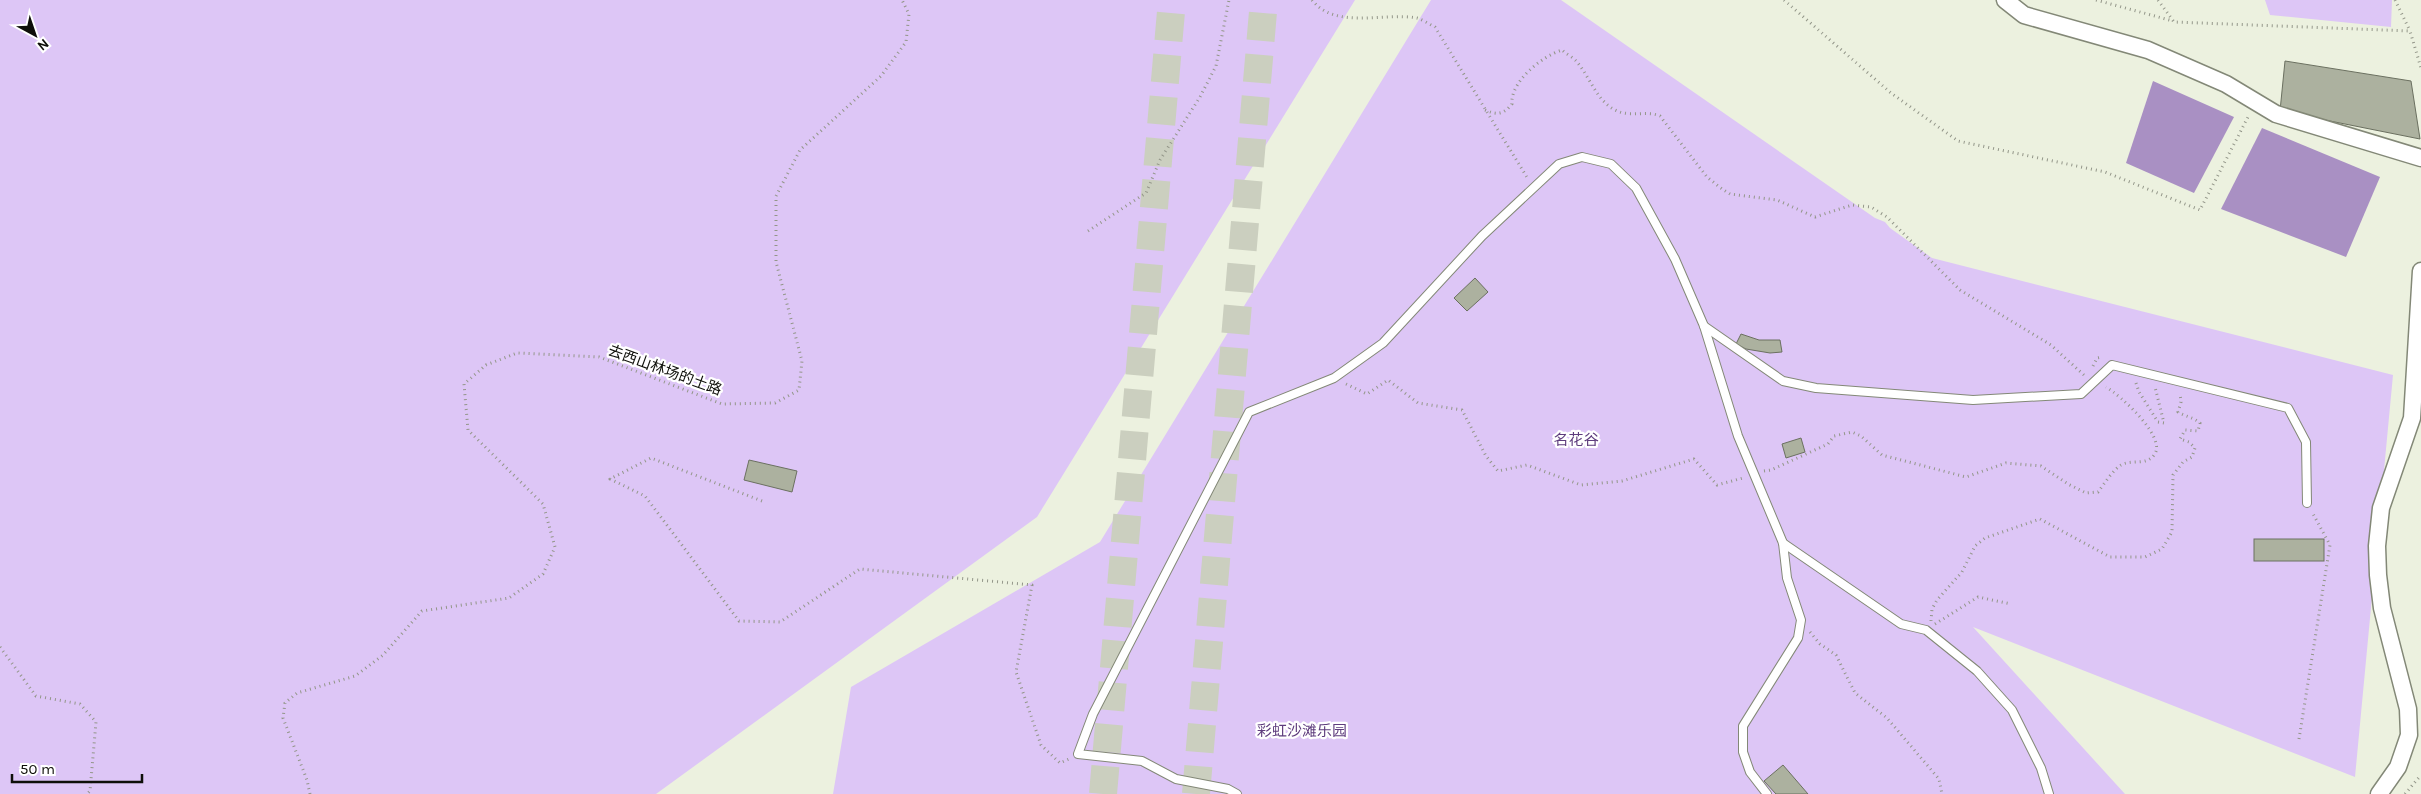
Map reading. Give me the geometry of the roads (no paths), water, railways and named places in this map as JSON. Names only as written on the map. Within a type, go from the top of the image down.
[{"type":"street","points":[[2005,0],[2024,15],[2148,50],[2226,84],[2276,114],[2421,158]]},
{"type":"street","points":[[2379,794],[2398,767],[2409,735],[2408,709],[2382,608],[2377,546],[2381,508],[2412,418],[2421,271]]},
{"type":"lane","points":[[1237,794],[1228,789],[1176,779],[1142,761],[1078,754],[1093,714],[1249,412],[1334,378],[1383,343],[1482,236],[1559,164],[1582,157],[1611,164],[1636,188],[1676,259],[1704,326],[1738,436],[1783,543],[1788,578],[1800,620],[1798,638],[1743,726],[1743,752],[1750,772],[1767,794]]},
{"type":"lane","points":[[1704,326],[1784,380],[1816,388],[1972,400],[2081,394],[2112,365],[2288,408],[2306,442],[2307,503]]},
{"type":"lane","points":[[1783,543],[1901,624],[1926,630],[1977,671],[2012,710],[2041,768],[2049,794]]},
{"type":"tunnel","points":[[1103,794],[1172,0]]},
{"type":"tunnel","points":[[1196,794],[1264,0]]},
{"type":"park label","name":"名花谷","points":[[1576,440]]},
{"type":"park label","name":"彩虹沙滩乐园","points":[[1302,731]]}]
